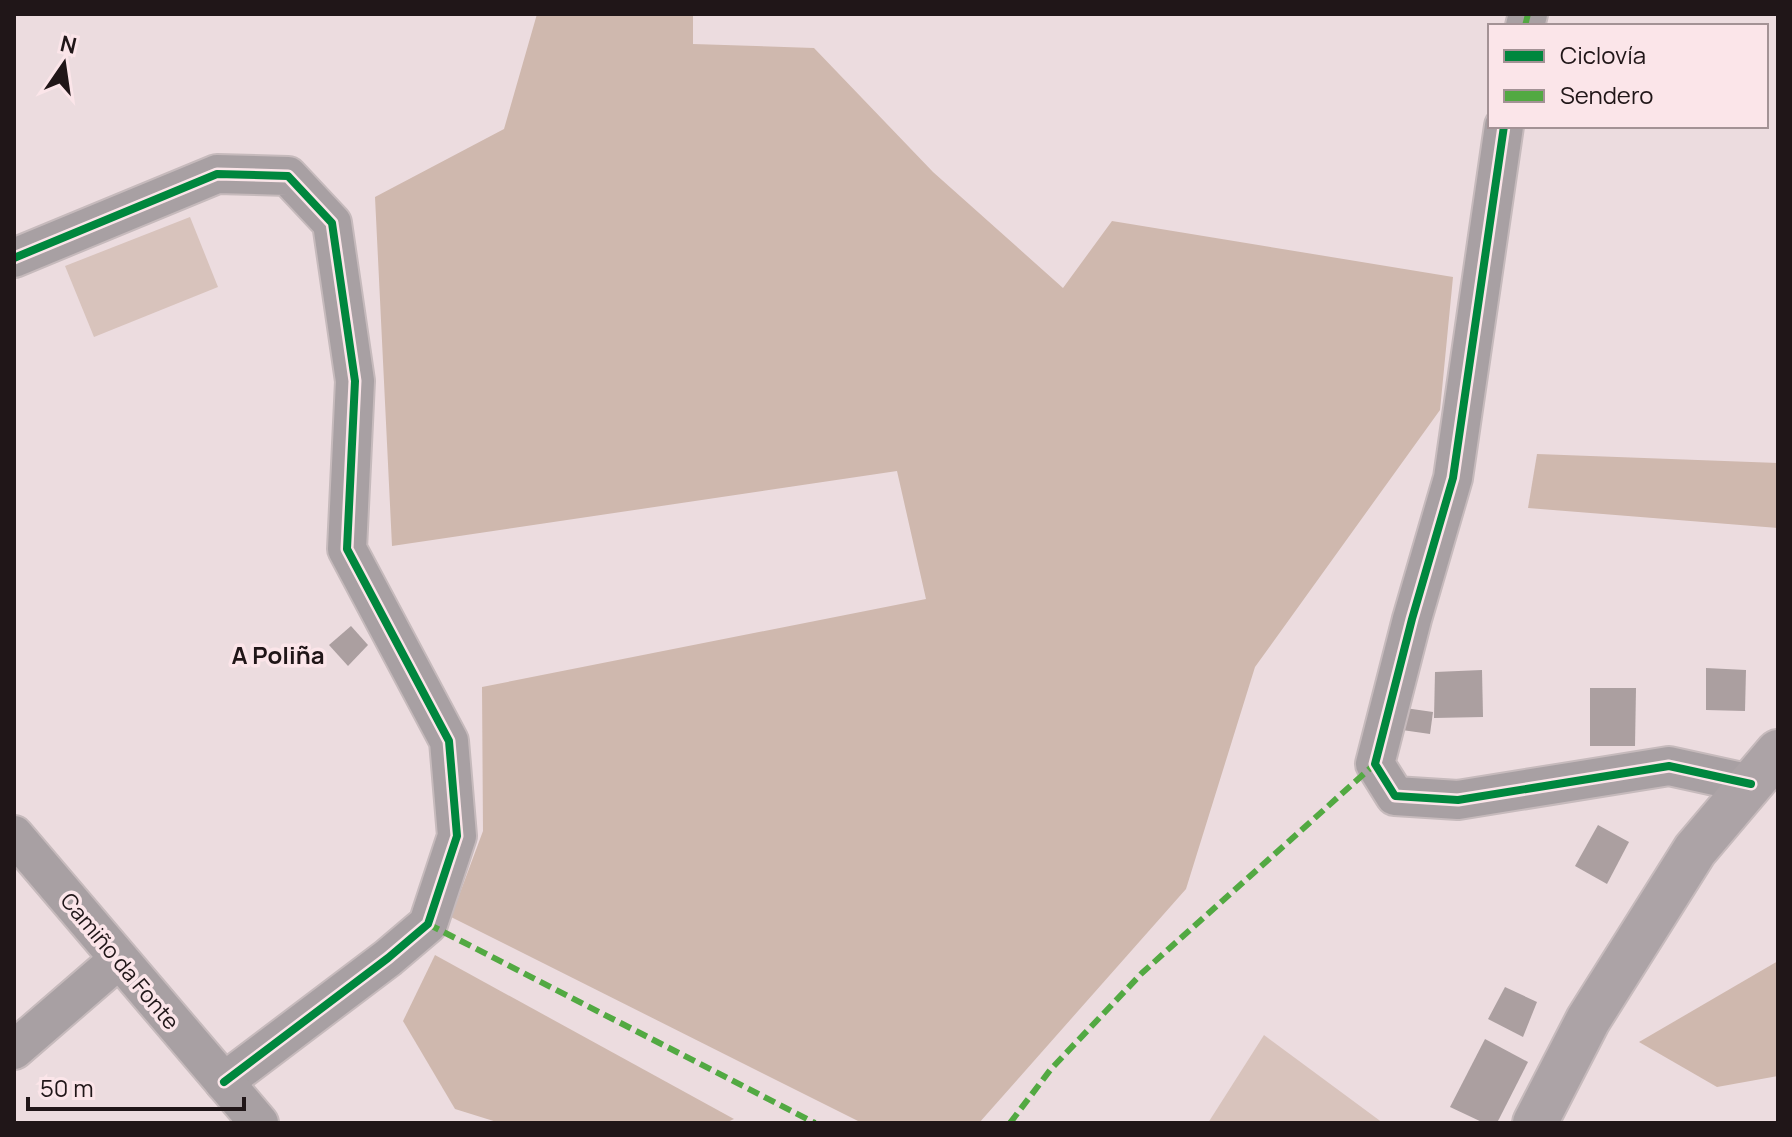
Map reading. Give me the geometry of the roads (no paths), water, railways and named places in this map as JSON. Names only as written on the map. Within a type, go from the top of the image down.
[{"type":"main road","points":[[1535,1123],[1588,1020],[1695,850],[1765,768]]},
{"type":"street","points":[[1504,128],[1453,478],[1412,619],[1375,764],[1395,796],[1458,800],[1669,766],[1765,768]]},
{"type":"street","points":[[14,258],[217,174],[288,176],[332,223],[355,381],[347,549],[449,741],[457,836],[428,924],[224,1082]]},
{"type":"street","name":"Camiño da Fonte","points":[[14,835],[259,1123]]},
{"type":"street","points":[[14,1050],[118,960]]},
{"type":"district","name":"A Poliña","points":[[278,654]]}]
